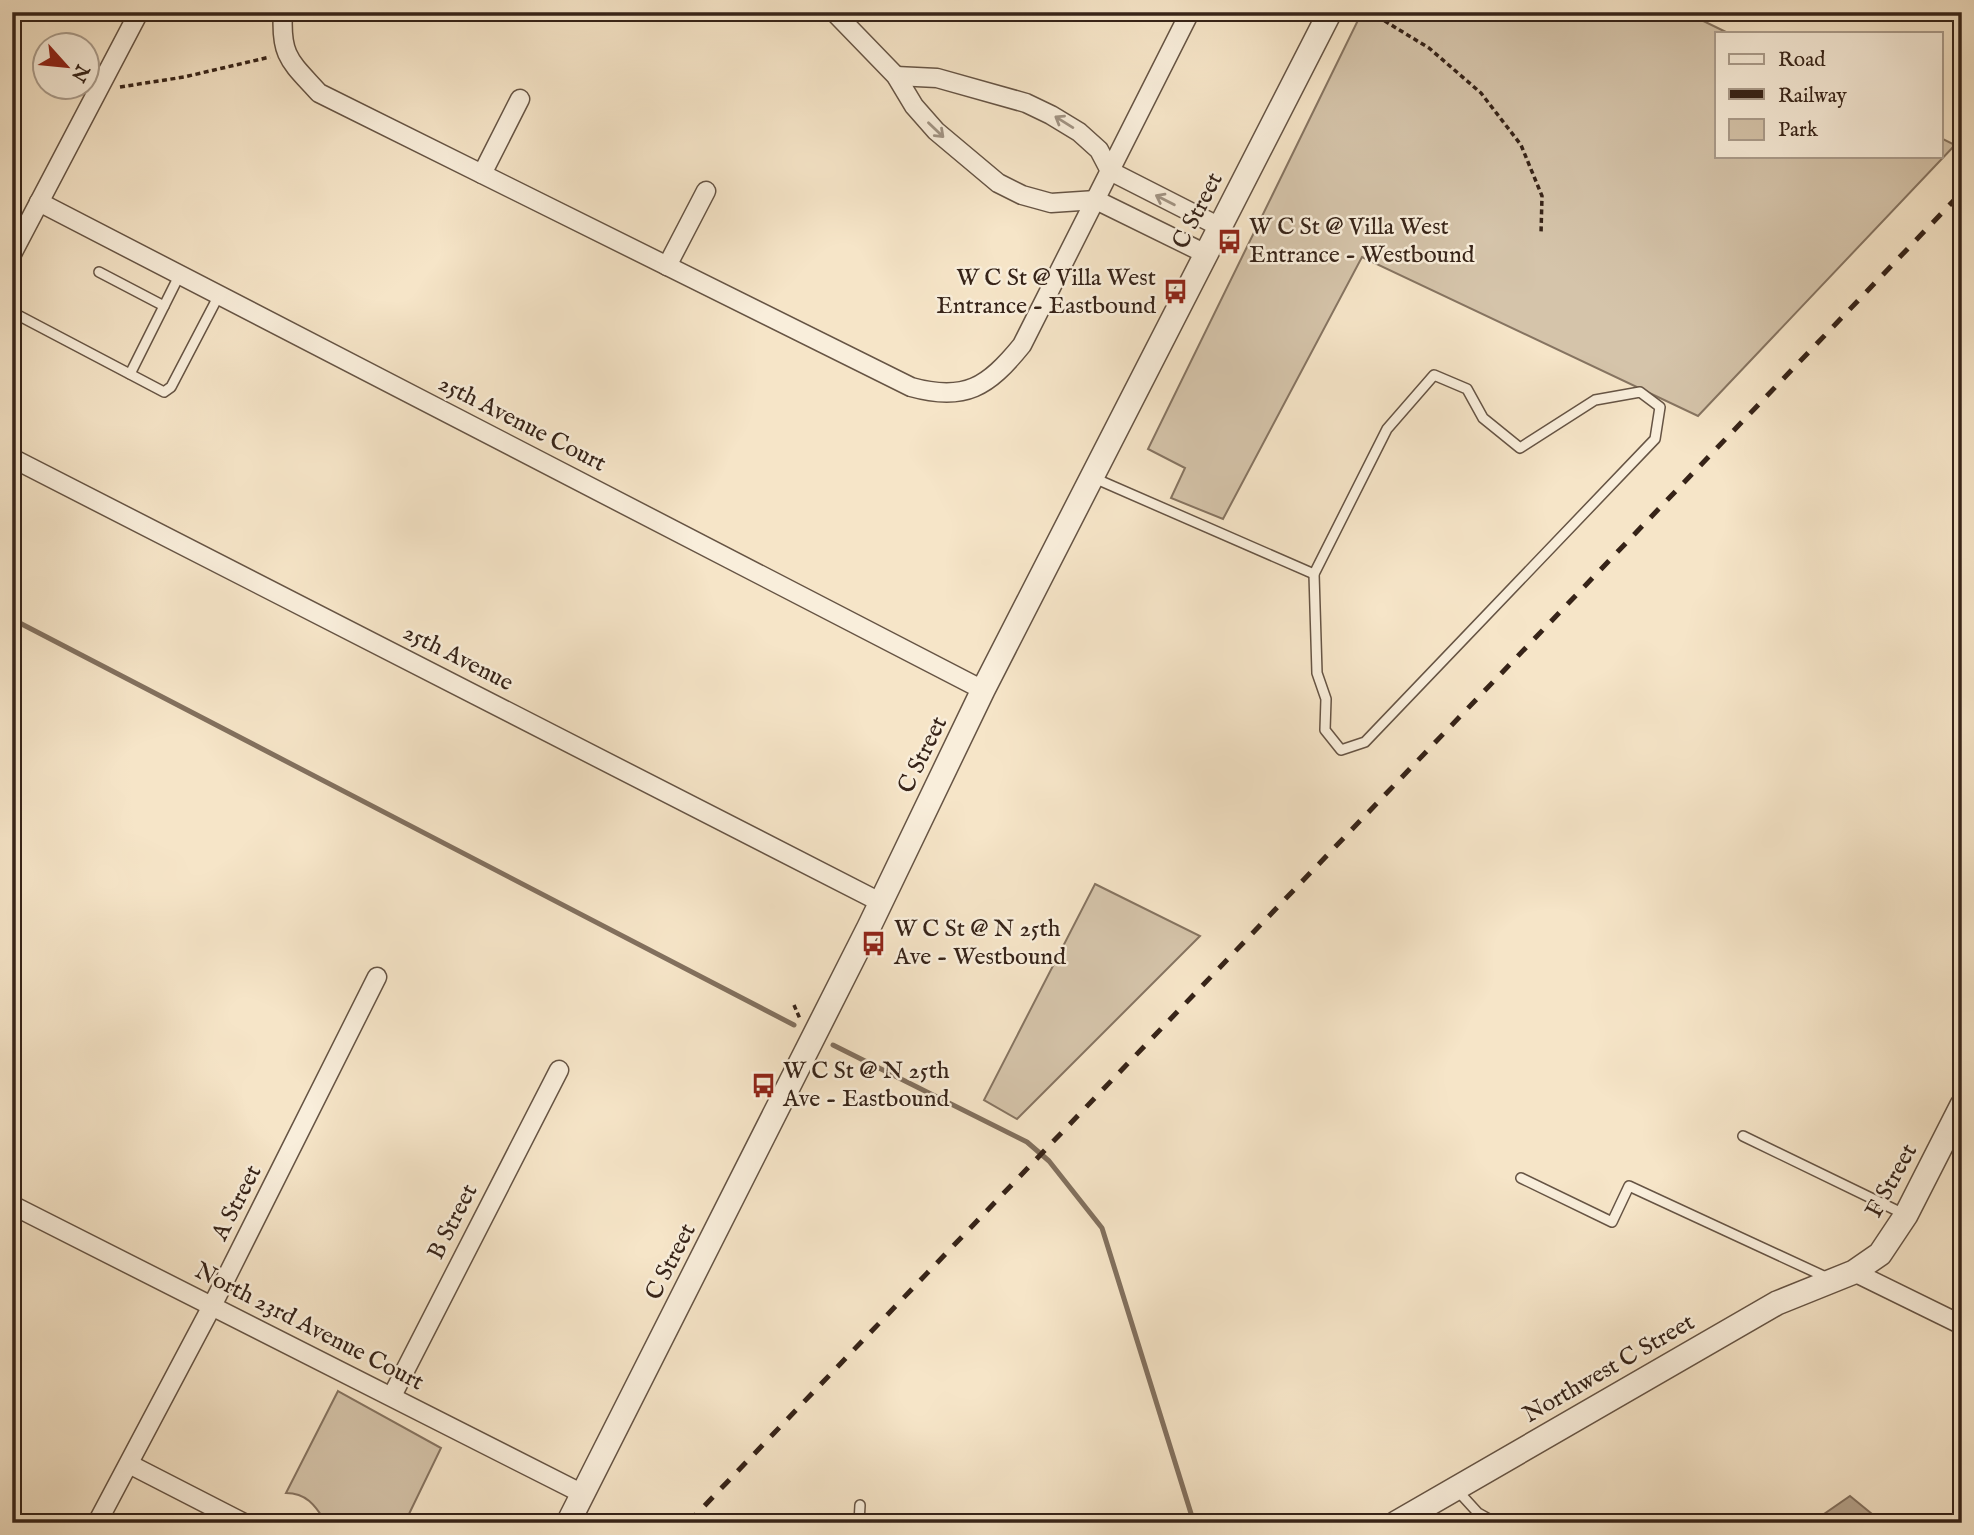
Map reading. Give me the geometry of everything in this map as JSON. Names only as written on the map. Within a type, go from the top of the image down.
[{"type":"street","points":[[12,254],[139,12]]},
{"type":"street","points":[[283,12],[282,33],[286,54],[319,93],[911,387],[934,394],[957,394],[985,383],[1005,366],[1021,345],[1190,12]]},
{"type":"street","points":[[834,12],[896,76],[915,106],[936,131],[998,183],[1022,195],[1051,203],[1096,200],[1206,254]]},
{"type":"street","name":"C Street","points":[[568,1523],[983,691],[1330,12]]},
{"type":"street","points":[[896,76],[937,78],[1026,103],[1079,132],[1099,150],[1110,171],[1220,227]]},
{"type":"street","points":[[482,174],[520,99]]},
{"type":"street","points":[[667,266],[706,191]]},
{"type":"street","name":"25th Avenue Court","points":[[39,202],[983,691]]},
{"type":"street","name":"25th Avenue","points":[[12,458],[880,902]]},
{"type":"street","name":"A Street","points":[[97,1523],[212,1306],[377,977]]},
{"type":"street","name":"B Street","points":[[392,1396],[559,1070]]},
{"type":"street","name":"F Street","points":[[1854,1272],[1880,1254],[1906,1215],[1962,1105]]},
{"type":"street","name":"North 23rd Avenue Court","points":[[12,1205],[583,1494]]},
{"type":"street","points":[[1854,1272],[1962,1325]]},
{"type":"street","name":"Northwest C Street","points":[[1396,1523],[1777,1303],[1854,1272]]},
{"type":"street","points":[[129,1464],[244,1523]]},
{"type":"lane","points":[[99,272],[164,306]]},
{"type":"lane","points":[[130,374],[180,274]]},
{"type":"lane","points":[[12,312],[164,392],[171,387],[219,295]]},
{"type":"lane","points":[[1434,375],[1466,389],[1483,418],[1520,448],[1595,400],[1640,391],[1660,407],[1655,439],[1604,494],[1365,742],[1341,750],[1325,730],[1326,699],[1317,673],[1314,574],[1387,429],[1434,375]]},
{"type":"lane","points":[[1094,478],[1314,574]]},
{"type":"lane","points":[[1743,1136],[1906,1215]]},
{"type":"lane","points":[[1521,1178],[1612,1222],[1629,1186],[1832,1280]]},
{"type":"lane","points":[[1456,1488],[1478,1513],[1496,1523]]},
{"type":"lane","points":[[859,1523],[860,1505]]},
{"type":"path","points":[[1370,12],[1429,48],[1481,93],[1513,134],[1521,145],[1542,196],[1541,234]]},
{"type":"path","points":[[118,87],[184,77],[286,54]]},
{"type":"path","points":[[794,1005],[802,1022]]},
{"type":"green space","points":[[1362,12],[1685,12],[1726,32],[1715,32],[1715,158],[1942,158],[1942,138],[1955,145],[1698,416],[1362,257],[1223,519],[1171,498],[1185,468],[1148,449]]},
{"type":"green space","points":[[1095,884],[1200,936],[1017,1119],[984,1100]]},
{"type":"green space","points":[[338,1391],[441,1448],[409,1514],[325,1521],[309,1501],[299,1495],[286,1493]]},
{"type":"shaded area","points":[[1850,1496],[1883,1523],[1811,1523]]},
{"type":"waterway","points":[[12,619],[794,1025]]},
{"type":"waterway","points":[[833,1045],[1027,1142],[1049,1161],[1102,1228],[1194,1523]]},
{"type":"railway","points":[[688,1523],[1962,192]]},
{"type":"place","name":"W C St @ Villa West Entrance - Westbound","points":[[1229,241]]},
{"type":"place","name":"W C St @ Villa West Entrance - Eastbound","points":[[1176,292]]},
{"type":"place","name":"W C St @ N 25th Ave - Westbound","points":[[874,943]]},
{"type":"place","name":"W C St @ N 25th Ave - Eastbound","points":[[763,1085]]}]
